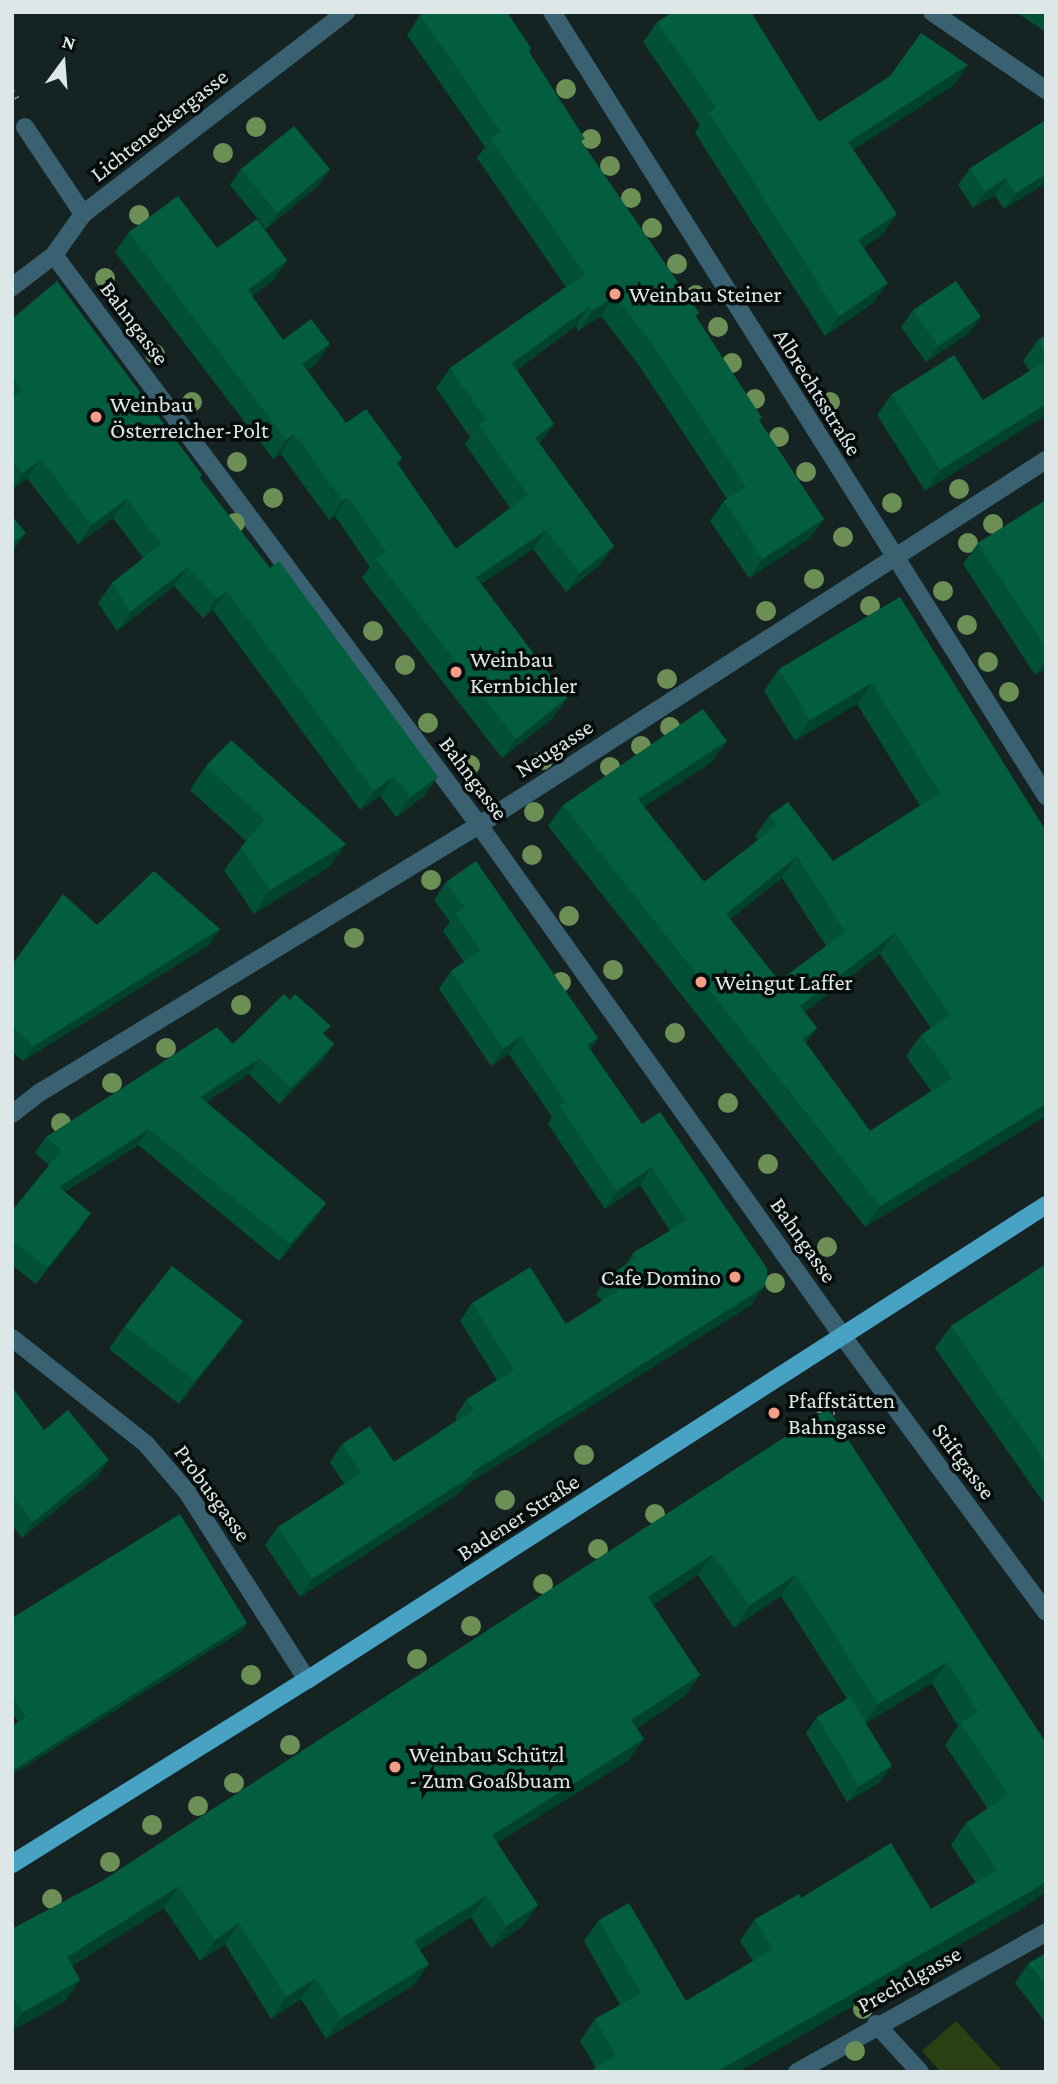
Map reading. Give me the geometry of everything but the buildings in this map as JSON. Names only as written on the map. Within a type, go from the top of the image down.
[{"type":"main road","name":"Badener Straße","points":[[12,1864],[307,1680],[844,1338],[1046,1205]]},
{"type":"street","name":"Lichteneckergasse","points":[[12,287],[54,255],[83,214],[346,12]]},
{"type":"street","name":"Albrechtsstraße","points":[[552,12],[893,559],[1046,796]]},
{"type":"street","points":[[932,12],[1046,90]]},
{"type":"street","points":[[25,127],[83,214]]},
{"type":"street","name":"Bahngasse","points":[[54,255],[479,825],[844,1338]]},
{"type":"street","name":"Neugasse","points":[[12,1114],[39,1093],[479,825],[1046,460]]},
{"type":"street","name":"Probusgasse","points":[[12,1338],[146,1444],[179,1482],[307,1680]]},
{"type":"street","name":"Stiftgasse","points":[[844,1338],[1046,1612]]},
{"type":"street","name":"Prechtlgasse","points":[[797,2072],[876,2024],[1046,1933]]},
{"type":"street","points":[[876,2024],[920,2072]]},
{"type":"path","points":[[820,1429],[820,1410],[837,1413]]},
{"type":"green space","points":[[956,2021],[1003,2072],[941,2072],[922,2051]]},
{"type":"place","name":"Weinbau Steiner","points":[[615,294]]},
{"type":"place","name":"Weinbau Österreicher-Polt","points":[[96,417]]},
{"type":"place","name":"Weinbau Kernbichler","points":[[456,672]]},
{"type":"place","name":"Weingut Laffer","points":[[701,982]]},
{"type":"place","name":"Cafe Domino","points":[[735,1277]]},
{"type":"place","name":"Pfaffstätten Bahngasse","points":[[774,1413]]},
{"type":"place","name":"Weinbau Schützl - Zum Goaßbuam","points":[[395,1767]]}]
